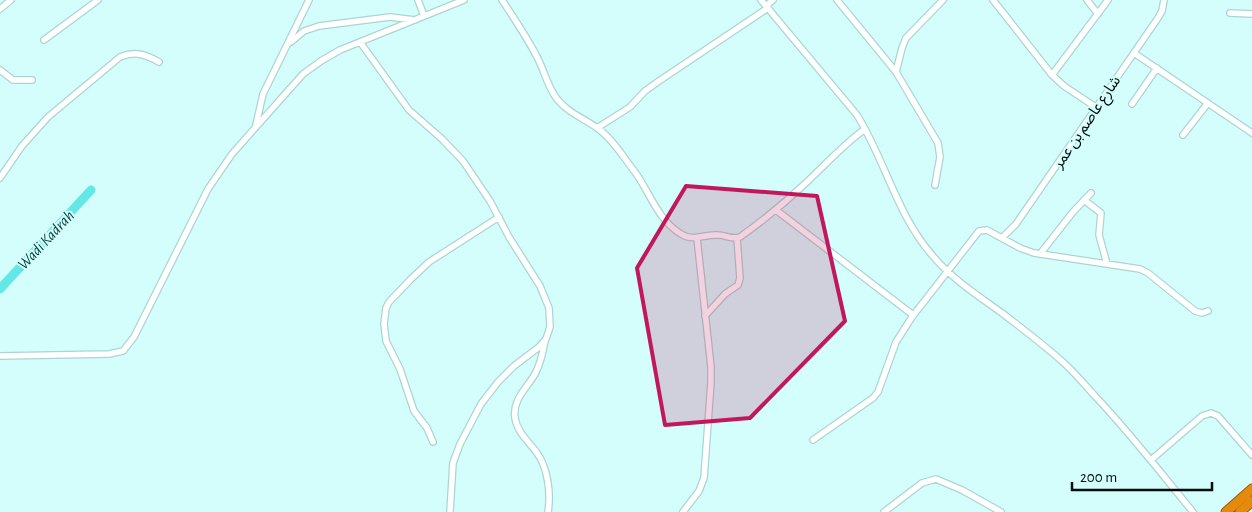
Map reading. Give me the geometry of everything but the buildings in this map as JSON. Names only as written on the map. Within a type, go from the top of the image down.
[{"type":"highway","points":[[1241,509],[1248,488],[1252,489]]},
{"type":"highway","points":[[1241,509],[1252,496]]},
{"type":"street","points":[[0,9],[11,0]]},
{"type":"street","points":[[44,40],[98,0]]},
{"type":"street","points":[[256,126],[263,94],[309,0]]},
{"type":"street","points":[[418,0],[424,16]]},
{"type":"street","points":[[0,356],[105,355],[125,349],[136,334],[212,182],[232,154],[303,74],[340,50],[464,0]]},
{"type":"street","points":[[502,0],[536,54],[557,99],[575,115],[607,136],[643,183],[655,206],[668,224],[682,235],[697,238],[716,234],[737,238],[776,210],[843,145],[865,129]]},
{"type":"street","points":[[761,0],[857,115],[901,208],[916,235],[946,272],[1038,340],[1066,365],[1107,409],[1193,512]]},
{"type":"street","points":[[597,128],[630,107],[645,91],[767,7],[773,0]]},
{"type":"street","points":[[837,0],[896,72],[939,146],[940,156],[935,185]]},
{"type":"street","points":[[896,72],[906,38],[943,0]]},
{"type":"street","points":[[994,0],[1052,75],[1064,86],[1097,108]]},
{"type":"street","points":[[1087,0],[1098,14]]},
{"type":"street","points":[[1052,75],[1108,0]]},
{"type":"street","name":"شارع عاصم بن عمر","points":[[1002,238],[1016,224],[1097,108],[1162,11],[1164,0]]},
{"type":"street","points":[[1230,13],[1252,14]]},
{"type":"street","points":[[287,47],[299,34],[319,26],[384,17],[402,17],[415,20]]},
{"type":"street","points":[[360,42],[409,110],[460,157],[483,190],[546,299],[550,322],[549,333],[545,341],[539,366],[517,400],[514,413],[519,430],[538,453],[543,464],[549,500],[548,512]]},
{"type":"street","points":[[0,178],[22,146],[48,117],[120,57],[139,53],[159,62]]},
{"type":"street","points":[[1134,53],[1252,132]]},
{"type":"street","points":[[1132,104],[1157,68]]},
{"type":"street","points":[[0,70],[13,80],[19,82],[32,80]]},
{"type":"street","points":[[1183,135],[1208,103]]},
{"type":"street","points":[[1040,254],[1091,193]]},
{"type":"street","points":[[1084,200],[1101,213],[1099,235],[1107,264]]},
{"type":"street","points":[[776,210],[913,315]]},
{"type":"street","points":[[433,442],[427,428],[414,411],[400,369],[386,341],[384,324],[386,308],[389,302],[411,279],[430,262],[499,217]]},
{"type":"street","points":[[813,440],[873,398],[878,392],[896,342],[913,315],[979,231],[987,230],[1024,250],[1040,254],[1140,268],[1195,312],[1202,313],[1208,311]]},
{"type":"street","points":[[684,512],[699,491],[705,472],[712,375],[697,238]]},
{"type":"street","points":[[705,316],[725,294],[739,283],[737,238]]},
{"type":"street","points":[[450,512],[454,457],[480,406],[501,378],[545,341]]},
{"type":"street","points":[[1151,460],[1202,416],[1209,413],[1218,416],[1252,455]]},
{"type":"street","points":[[884,512],[922,483],[936,479],[962,490],[1001,512]]},
{"type":"highlighted area","points":[[686,186],[817,196],[845,321],[750,418],[665,425],[637,268]]},
{"type":"waterway","name":"Wadi Kadrah","points":[[0,289],[91,190]]}]
